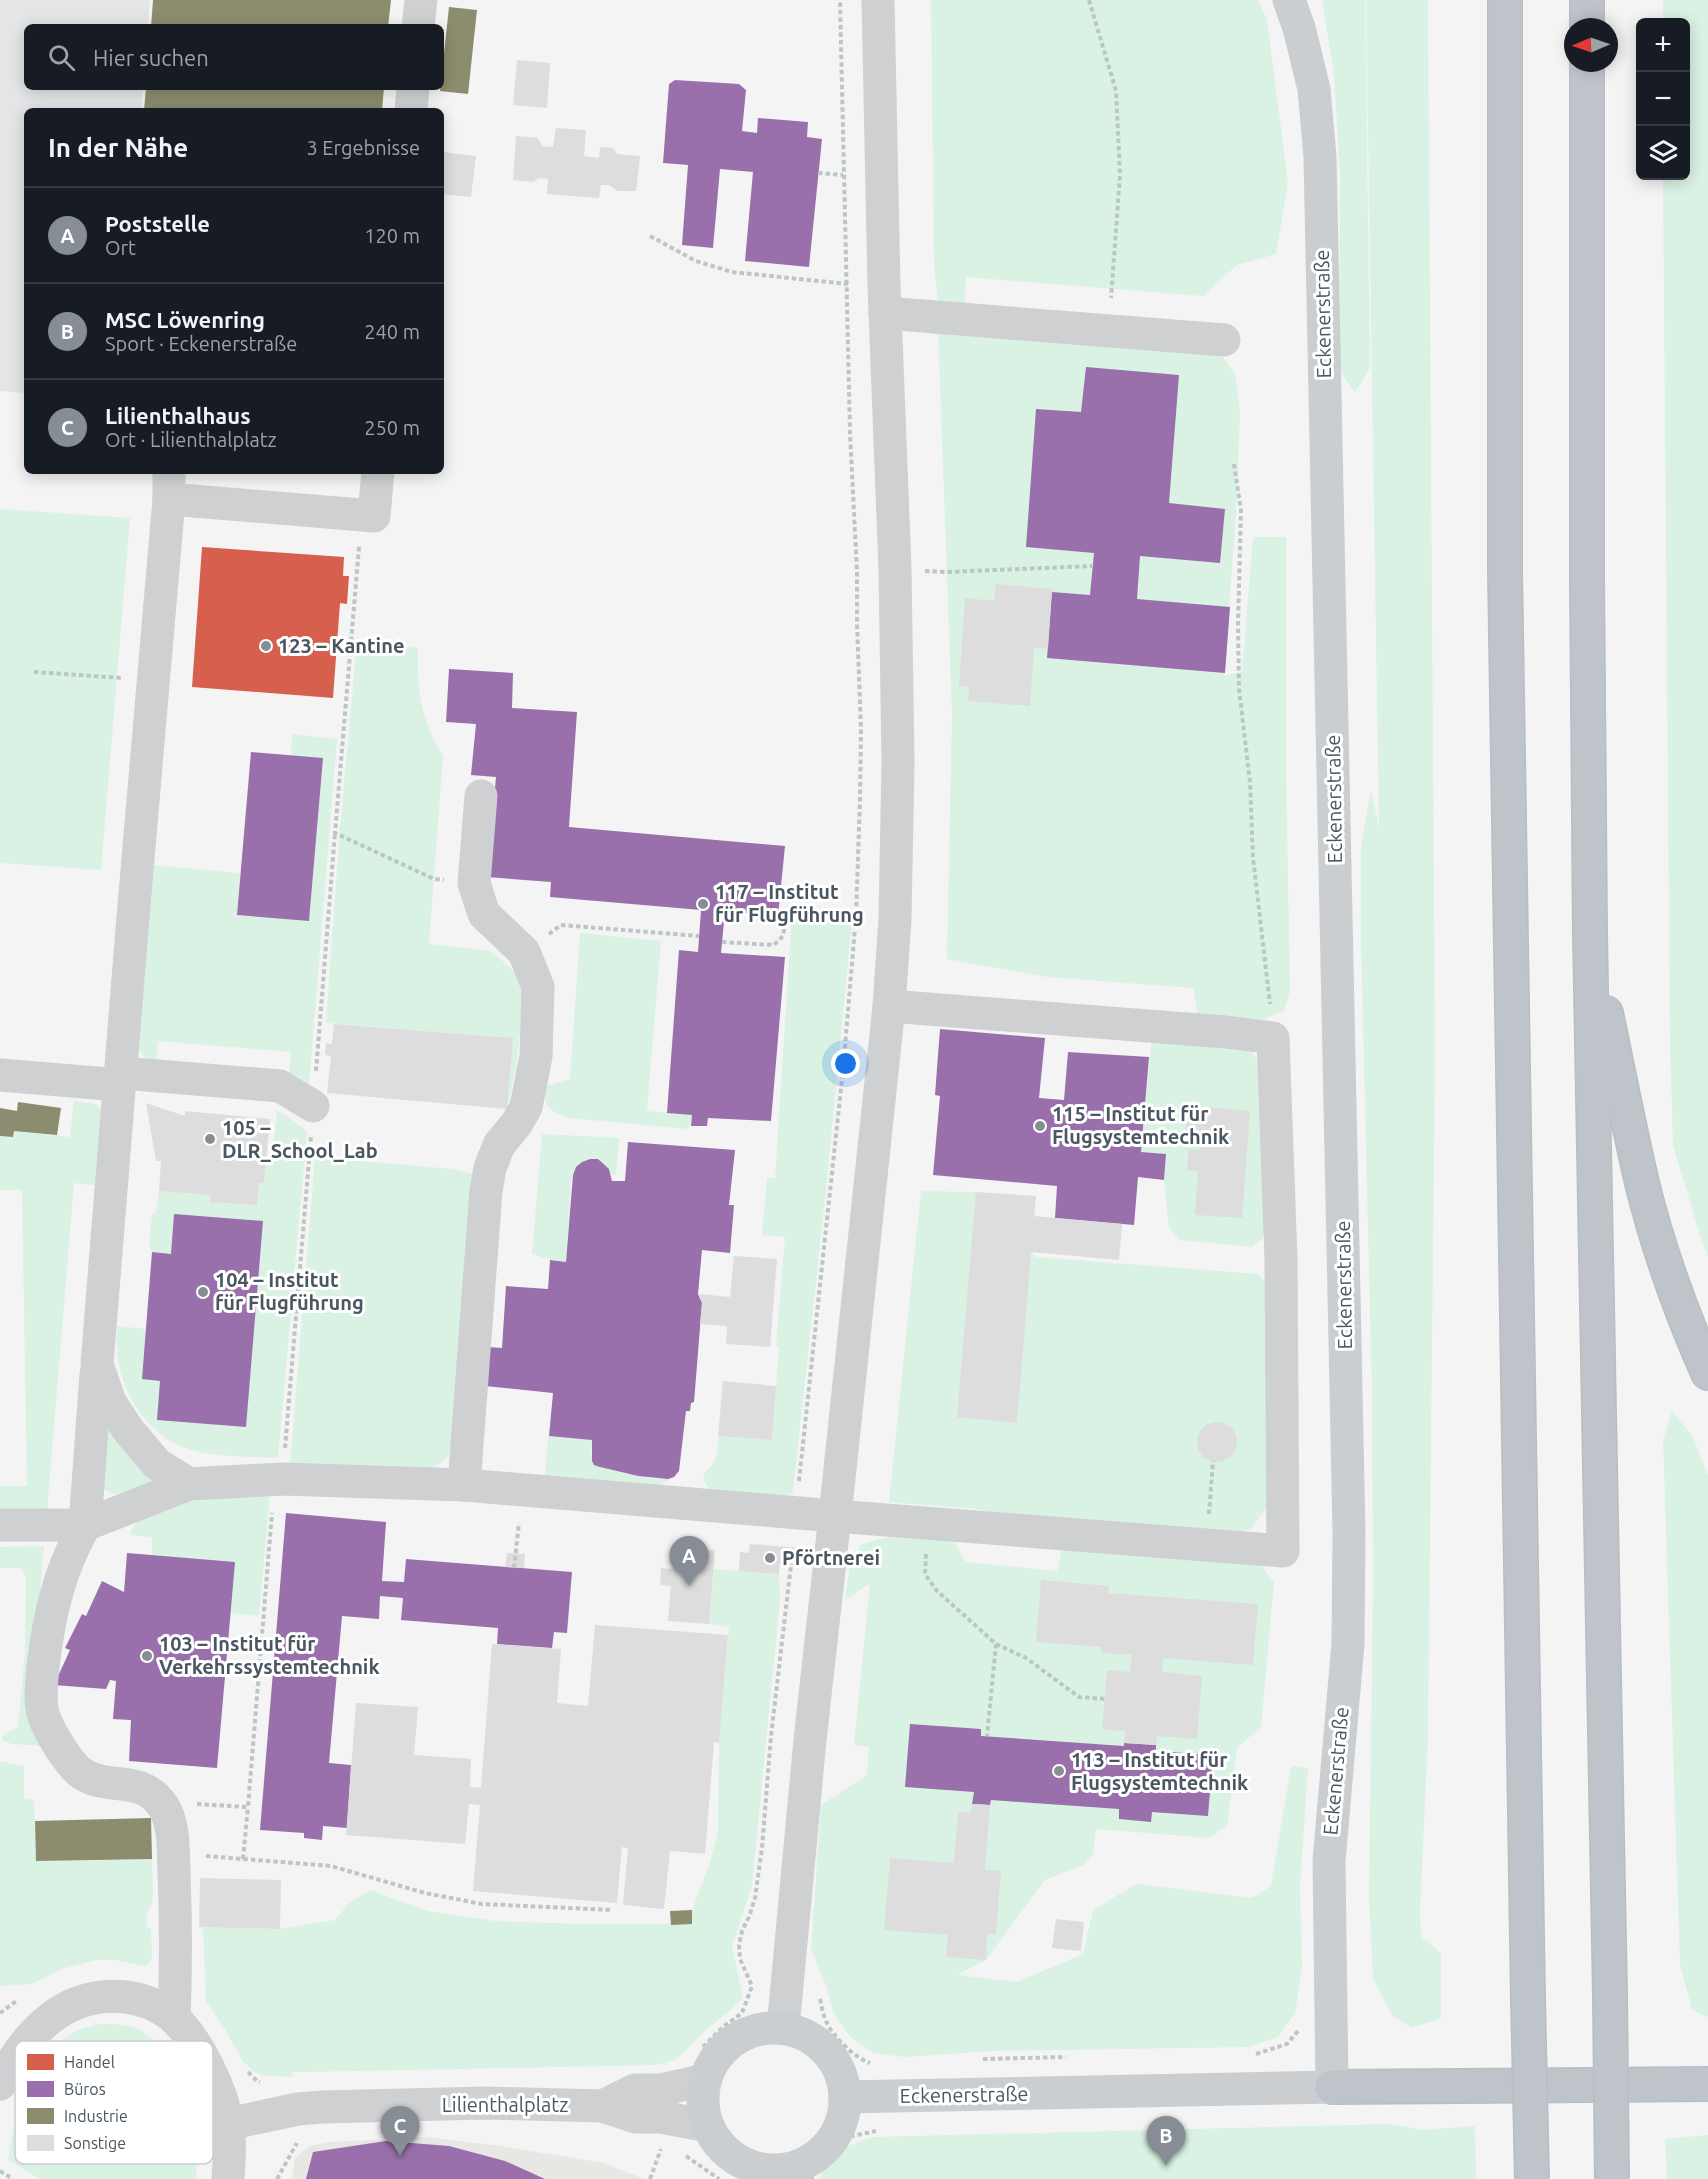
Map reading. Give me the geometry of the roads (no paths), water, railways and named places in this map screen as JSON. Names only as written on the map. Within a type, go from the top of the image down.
[{"type":"highway","points":[[1505,0],[1504,572],[1532,2179]]},
{"type":"highway","points":[[1587,0],[1587,18]]},
{"type":"highway","points":[[1587,72],[1587,590],[1590,935],[1612,2179]]},
{"type":"highway","points":[[1590,935],[1642,1184],[1665,1262],[1689,1331],[1708,1373]]},
{"type":"highway","points":[[1332,2087],[1708,2084]]},
{"type":"main road","name":"Eckenerstraße","points":[[845,2097],[1332,2087],[1329,1861],[1347,1644],[1349,1554],[1342,1209],[1320,157],[1314,89],[1299,28],[1289,0]]},
{"type":"main road","points":[[766,2027],[783,2028],[810,2037],[831,2056],[843,2083],[845,2097],[842,2118],[834,2137],[814,2157],[804,2174],[790,2168],[771,2170],[752,2167],[736,2173],[708,2126],[702,2103],[703,2065],[711,2064],[721,2050],[734,2039],[749,2031],[766,2027]]},
{"type":"street","points":[[418,24],[421,0]]},
{"type":"street","points":[[783,2028],[810,1740],[888,1006],[895,919],[898,763],[895,569],[885,299],[878,0]]},
{"type":"street","points":[[411,108],[413,90]]},
{"type":"street","points":[[885,299],[1109,332],[1224,340]]},
{"type":"street","points":[[174,2018],[176,1914],[171,1826],[164,1807],[152,1793],[134,1785],[104,1782],[82,1774],[69,1761],[53,1738],[42,1711],[41,1683],[46,1634],[62,1572],[70,1551],[85,1525],[169,485],[374,516],[378,474]]},
{"type":"street","points":[[464,1485],[486,1191],[490,1168],[499,1145],[517,1123],[526,1107],[536,1056],[538,987],[524,952],[484,914],[474,883],[481,796]]},
{"type":"street","points":[[0,1525],[85,1525],[189,1484],[282,1479],[464,1485],[1283,1551],[1281,1260],[1273,1038],[1226,1032],[888,1006]]},
{"type":"street","points":[[0,1075],[280,1086],[313,1106]]},
{"type":"street","points":[[97,1364],[110,1402],[129,1431],[157,1464],[189,1484]]},
{"type":"street","points":[[19,2041],[73,2003],[95,1997],[114,1996],[132,1998],[162,2009],[174,2018],[194,2041]]},
{"type":"street","points":[[0,2084],[9,2047]]},
{"type":"street","name":"Lilienthalplatz","points":[[603,2106],[635,2090],[660,2090],[703,2065]]},
{"type":"street","points":[[213,2080],[228,2124],[230,2155],[228,2179]]},
{"type":"street","name":"Lilienthalplatz","points":[[228,2124],[298,2109],[322,2107],[485,2103],[603,2106],[636,2117],[661,2117],[708,2126]]},
{"type":"place","name":"123 – Kantine","points":[[266,646]]},
{"type":"place","name":"117 – Institut für Flugführung","points":[[703,904]]},
{"type":"place","name":"115 – Institut für Flugsystemtechnik","points":[[1040,1126]]},
{"type":"place","name":"105 – DLR_School_Lab","points":[[210,1139]]},
{"type":"place","name":"104 – Institut für Flugführung","points":[[203,1292]]},
{"type":"place","name":"Pförtnerei","points":[[770,1558]]},
{"type":"place","name":"Poststelle","points":[[689,1586]]},
{"type":"place","name":"103 – Institut für Verkehrssystemtechnik","points":[[147,1656]]},
{"type":"place","name":"113 – Institut für Flugsystemtechnik","points":[[1059,1771]]},
{"type":"place","name":"Lilienthalhaus","points":[[400,2156]]},
{"type":"place","name":"MSC Löwenring","points":[[1166,2166]]}]
